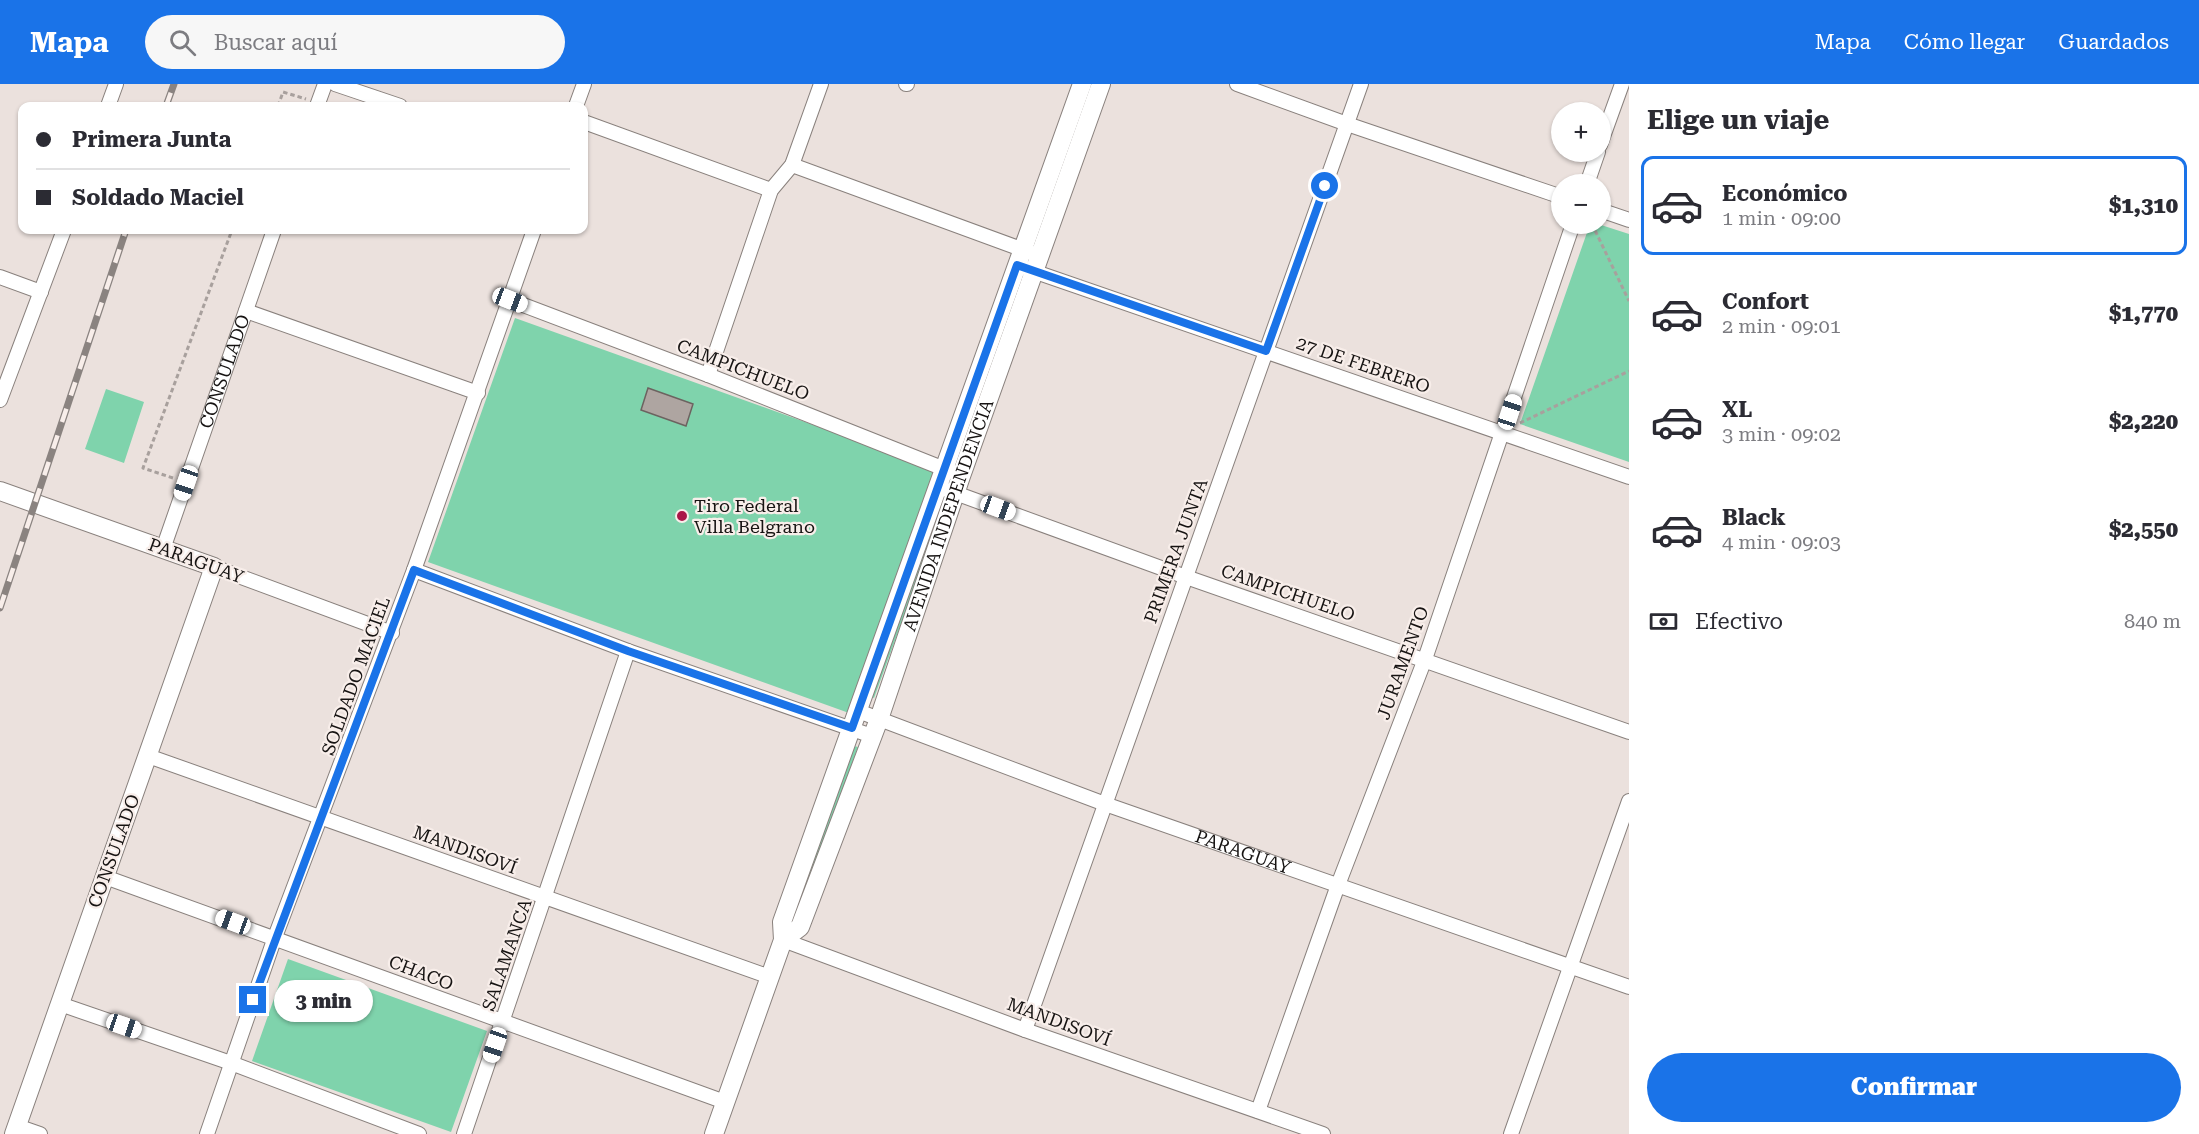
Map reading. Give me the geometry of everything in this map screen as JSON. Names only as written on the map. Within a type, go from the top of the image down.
[{"type":"street","points":[[109,102],[116,84]]},
{"type":"street","points":[[318,102],[325,84]]},
{"type":"street","points":[[335,84],[388,102]]},
{"type":"street","points":[[577,102],[584,84]]},
{"type":"street","points":[[708,375],[771,190],[792,165],[821,84]]},
{"type":"street","name":"AVENIDA INDEPENDENCIA","points":[[714,1134],[783,940],[782,922],[942,469],[1083,84]]},
{"type":"street","name":"AVENIDA INDEPENDENCIA","points":[[783,940],[800,927],[875,727],[1101,84]]},
{"type":"street","points":[[1237,84],[1551,193]]},
{"type":"street","name":"PRIMERA JUNTA","points":[[1025,1030],[1361,84]]},
{"type":"street","points":[[1611,115],[1622,84]]},
{"type":"street","points":[[1615,104],[1629,108]]},
{"type":"street","points":[[588,123],[771,190]]},
{"type":"street","name":"27 DE FEBRERO","points":[[792,165],[1020,257],[1266,351],[1629,477]]},
{"type":"street","points":[[1611,214],[1629,220]]},
{"type":"street","points":[[0,400],[63,234]]},
{"type":"street","name":"CONSULADO","points":[[164,549],[273,234]]},
{"type":"street","name":"SOLDADO MACIEL","points":[[207,1134],[275,937],[392,633],[533,234]]},
{"type":"street","name":"JURAMENTO","points":[[1258,1111],[1338,885],[1425,659],[1570,234]]},
{"type":"street","points":[[0,278],[41,292]]},
{"type":"street","name":"CAMPICHUELO","points":[[510,300],[708,375],[942,469],[959,484],[1186,577],[1629,732]]},
{"type":"street","points":[[246,311],[478,393]]},
{"type":"street","name":"CAMPICHUELO","points":[[936,487],[959,484]]},
{"type":"street","name":"PARAGUAY","points":[[0,491],[392,633]]},
{"type":"street","name":"CONSULADO","points":[[15,1130],[214,567]]},
{"type":"street","name":"PARAGUAY","points":[[414,570],[628,651],[855,719],[1629,987]]},
{"type":"street","name":"SALAMANCA","points":[[464,1134],[628,651]]},
{"type":"street","name":"MANDISOVÍ","points":[[148,756],[323,816],[545,898],[770,977]]},
{"type":"street","points":[[1511,1134],[1629,801]]},
{"type":"street","name":"CHACO","points":[[105,877],[275,937],[502,1023],[725,1102]]},
{"type":"street","name":"MANDISOVÍ","points":[[783,940],[1025,1030],[1323,1134]]},
{"type":"street","points":[[60,1004],[231,1063],[419,1134]]},
{"type":"street","points":[[15,1130],[40,1134]]},
{"type":"path","points":[[279,102],[283,92],[309,102]]},
{"type":"path","points":[[186,483],[143,468],[231,234]]},
{"type":"path","points":[[1597,234],[1629,301]]},
{"type":"path","points":[[1503,433],[1629,371]]},
{"type":"green space","points":[[1611,228],[1629,234],[1629,462],[1520,424],[1586,234],[1611,234]]},
{"type":"green space","name":"Tiro Federal Villa Belgrano","points":[[515,318],[936,469],[849,713],[428,562]]},
{"type":"green space","points":[[106,389],[144,402],[124,463],[85,449]]},
{"type":"green space","points":[[940,505],[944,506],[874,698],[870,696]]},
{"type":"green space","points":[[854,746],[858,747],[793,925],[789,923]]},
{"type":"green space","points":[[288,959],[487,1031],[451,1132],[252,1061]]},
{"type":"building","points":[[648,388],[693,404],[686,426],[641,410]]},
{"type":"railway","points":[[167,102],[174,84]]},
{"type":"railway","points":[[0,608],[125,234]]},
{"type":"place","name":"Tiro Federal Villa Belgrano","points":[[682,516]]},
{"type":"route","points":[[253,1000],[414,570],[628,651],[852,728],[942,469],[1017,265],[1266,351],[1325,186]]}]
